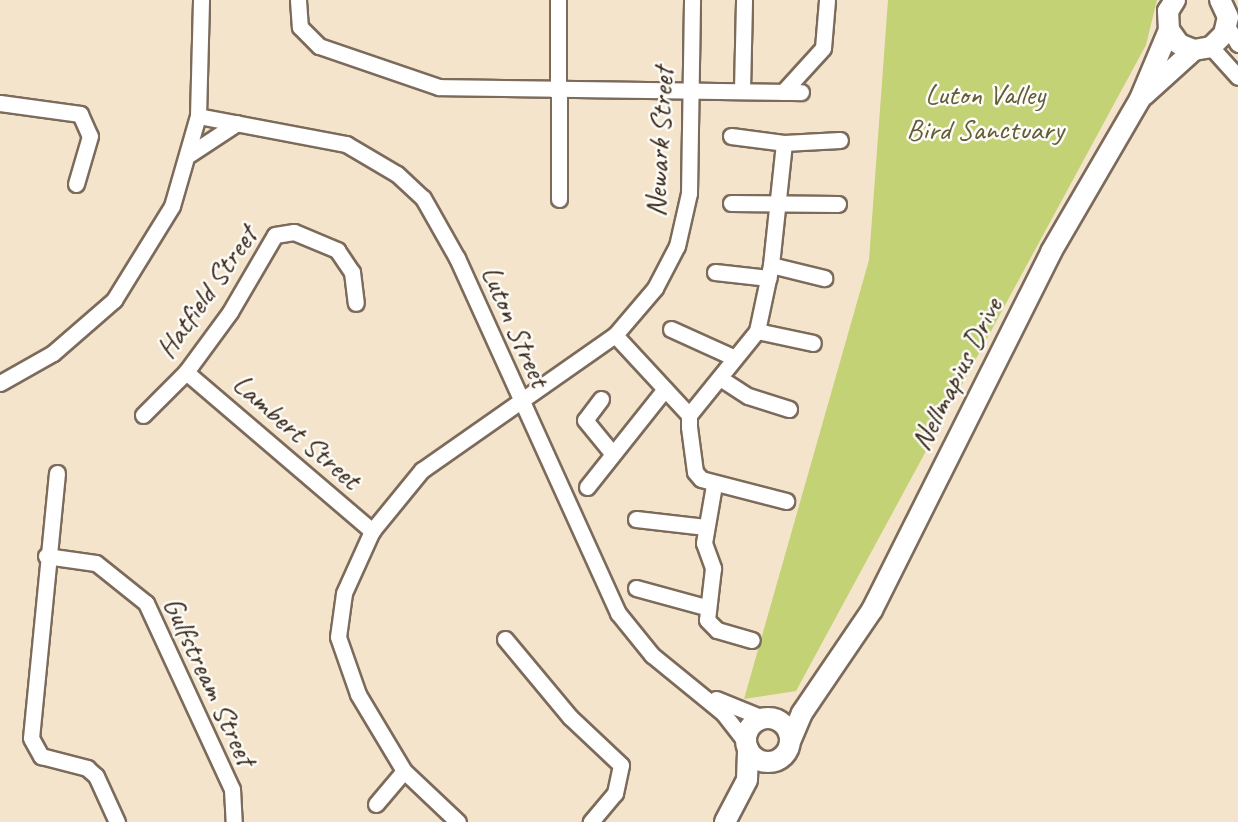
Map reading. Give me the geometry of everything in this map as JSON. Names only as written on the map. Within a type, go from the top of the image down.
[{"type":"main road","name":"Nellmapius Drive","points":[[791,739],[872,610],[1051,252],[1140,99],[1169,30],[1168,11],[1175,0]]},
{"type":"main road","name":"Nellmapius Drive","points":[[1140,99],[1203,48],[1228,12]]},
{"type":"main road","points":[[1169,30],[1179,44],[1203,48]]},
{"type":"main road","name":"Nellmapius Drive","points":[[767,718],[798,705],[828,678]]},
{"type":"main road","points":[[767,718],[785,725],[791,739],[787,754],[774,762],[727,822],[747,780],[747,745],[750,727],[767,718]]},
{"type":"main road","points":[[747,745],[758,760],[774,762]]},
{"type":"street","points":[[0,383],[53,353],[114,300],[171,206],[190,154],[198,116],[201,0]]},
{"type":"street","points":[[298,0],[300,27],[309,40],[439,87],[558,92],[691,89],[801,92]]},
{"type":"street","points":[[558,0],[559,200]]},
{"type":"street","name":"Newark Street","points":[[458,822],[404,771],[358,694],[338,637],[344,593],[372,531],[442,451],[615,335],[655,288],[677,246],[689,193],[692,0]]},
{"type":"street","points":[[742,90],[744,0]]},
{"type":"street","points":[[783,92],[823,48],[826,0]]},
{"type":"street","points":[[1228,12],[1238,44]]},
{"type":"street","points":[[1203,48],[1238,77]]},
{"type":"street","points":[[0,103],[80,114],[90,136],[76,184]]},
{"type":"street","name":"Luton Street","points":[[198,116],[346,144],[397,174],[423,198],[457,258],[518,399],[618,613],[652,655],[723,713],[747,745]]},
{"type":"street","points":[[190,154],[237,123]]},
{"type":"street","points":[[731,136],[784,143],[840,140]]},
{"type":"street","points":[[689,415],[757,331],[770,272],[784,143]]},
{"type":"street","points":[[731,203],[838,204]]},
{"type":"street","name":"Hatfield Street","points":[[143,415],[186,372],[230,312],[275,235],[294,232],[337,250],[352,272],[356,303]]},
{"type":"street","points":[[715,272],[770,272],[824,278]]},
{"type":"street","points":[[671,329],[735,358]]},
{"type":"street","points":[[757,331],[813,343]]},
{"type":"street","points":[[615,335],[689,415],[695,472],[714,485],[786,501]]},
{"type":"street","name":"Lambert Street","points":[[186,372],[372,531]]},
{"type":"street","points":[[720,378],[748,396],[789,409]]},
{"type":"street","points":[[586,487],[665,388]]},
{"type":"street","points":[[601,399],[585,420],[612,453]]},
{"type":"street","points":[[57,473],[46,556],[31,738],[41,756],[87,768],[96,776],[117,822]]},
{"type":"street","points":[[714,485],[704,551],[713,572],[706,607],[708,622],[717,630],[752,640]]},
{"type":"street","points":[[636,519],[706,527]]},
{"type":"street","name":"Gulfstream Street","points":[[46,556],[96,562],[146,603],[232,789],[234,822]]},
{"type":"street","points":[[636,588],[706,607]]},
{"type":"street","points":[[505,639],[575,723],[621,765],[615,793],[591,822]]},
{"type":"street","name":"Luton Street","points":[[685,681],[728,706],[767,718]]},
{"type":"street","points":[[376,804],[404,771]]},
{"type":"green space","name":"Luton Valley Bird Sanctuary","points":[[888,0],[1157,0],[1146,45],[796,691],[744,699],[869,260]]}]
